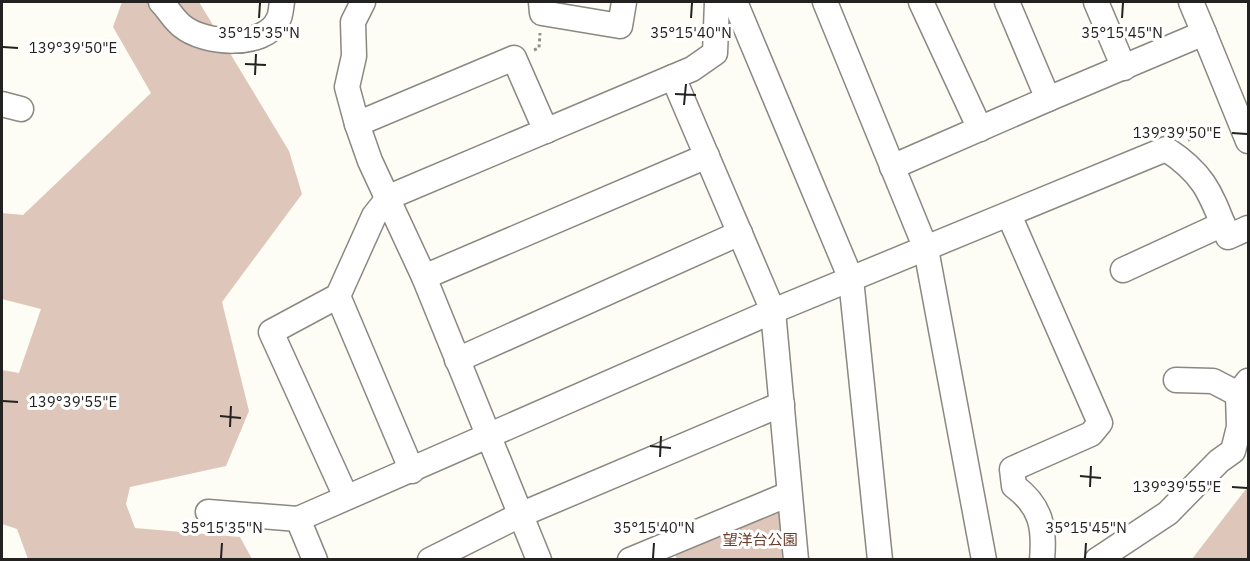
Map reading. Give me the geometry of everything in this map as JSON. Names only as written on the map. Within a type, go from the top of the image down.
[{"type":"street","points":[[161,2],[183,27],[205,38],[245,42],[266,33],[278,21],[282,2]]},
{"type":"street","points":[[363,2],[353,22],[354,56],[347,87],[357,124],[370,160],[424,277],[539,560]]},
{"type":"street","points":[[542,7],[620,26],[624,2]]},
{"type":"street","points":[[703,2],[707,31],[716,42]]},
{"type":"street","points":[[346,497],[271,332],[338,296],[374,216],[389,197],[692,69],[714,52],[717,2]]},
{"type":"street","points":[[735,2],[851,279],[880,560]]},
{"type":"street","points":[[825,2],[926,249],[984,560]]},
{"type":"street","points":[[921,2],[980,129]]},
{"type":"street","points":[[1007,2],[1048,99]]},
{"type":"street","points":[[1096,2],[1124,68]]},
{"type":"street","points":[[1191,2],[1244,131]]},
{"type":"street","points":[[892,167],[1204,33]]},
{"type":"street","points":[[357,124],[514,58],[546,131]]},
{"type":"street","points":[[673,77],[773,311],[796,560]]},
{"type":"street","points":[[208,512],[298,519],[773,311],[1166,149],[1187,162],[1206,183],[1228,237],[1248,228]]},
{"type":"street","points":[[424,277],[707,156]]},
{"type":"street","points":[[1010,215],[1100,423],[1091,434],[1012,469],[1014,486],[1029,497],[1044,531],[1042,560]]},
{"type":"street","points":[[1123,270],[1223,224]]},
{"type":"street","points":[[457,360],[740,233]]},
{"type":"street","points":[[338,296],[412,471]]},
{"type":"street","points":[[1097,560],[1168,513],[1219,461],[1233,451],[1239,427],[1243,388],[1213,381],[1176,380]]},
{"type":"street","points":[[435,559],[520,515],[782,404]]},
{"type":"street","points":[[630,560],[789,494]]},
{"type":"street","points":[[298,519],[315,560]]},
{"type":"path","points":[[514,58],[539,48],[542,7]]},
{"type":"path","points":[[1166,149],[1244,131]]},
{"type":"green space","points":[[122,2],[199,2],[289,151],[302,194],[222,302],[249,411],[226,466],[130,487],[126,504],[135,528],[240,537],[252,559],[28,559],[17,529],[2,524],[2,370],[19,373],[41,309],[2,299],[2,213],[23,215],[151,93],[113,27]]},
{"type":"green space","points":[[1248,489],[1248,559],[1192,559]]},
{"type":"green space","name":"望洋台公園","points":[[781,508],[782,559],[677,559],[674,552]]}]
